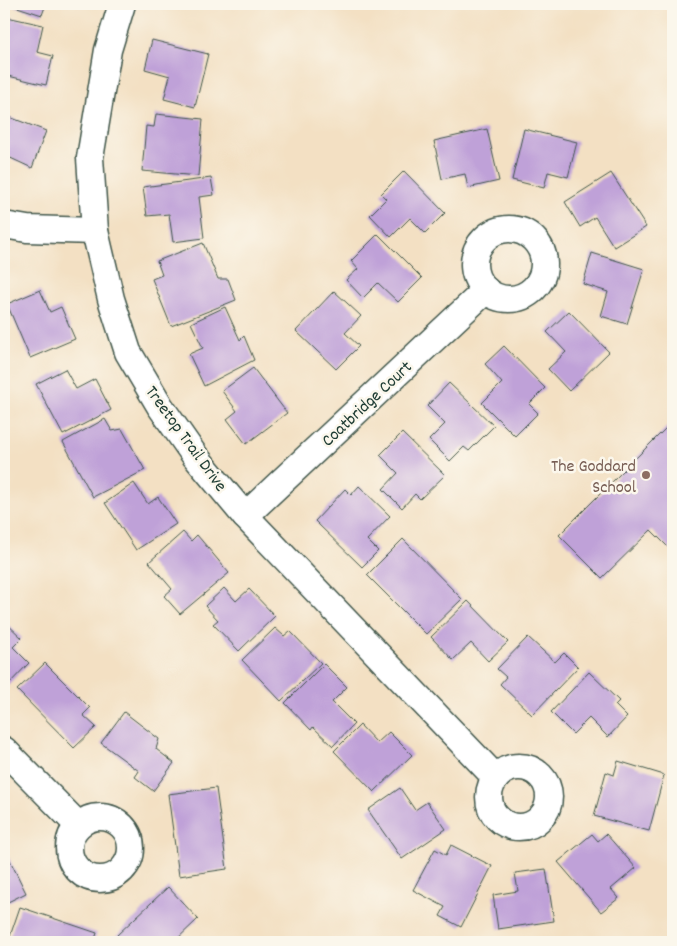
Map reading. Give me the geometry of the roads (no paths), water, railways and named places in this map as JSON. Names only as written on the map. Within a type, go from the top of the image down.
[{"type":"street","name":"Treetop Trail Drive","points":[[122,4],[108,50],[90,158],[95,231],[111,299],[128,352],[160,406],[190,449],[245,516],[496,778]]},
{"type":"street","points":[[4,225],[28,229],[95,231]]},
{"type":"street","name":"Coatbridge Court","points":[[245,516],[486,290]]},
{"type":"street","points":[[4,750],[78,825]]},
{"type":"place","name":"The Goddard School","points":[[646,475]]}]
